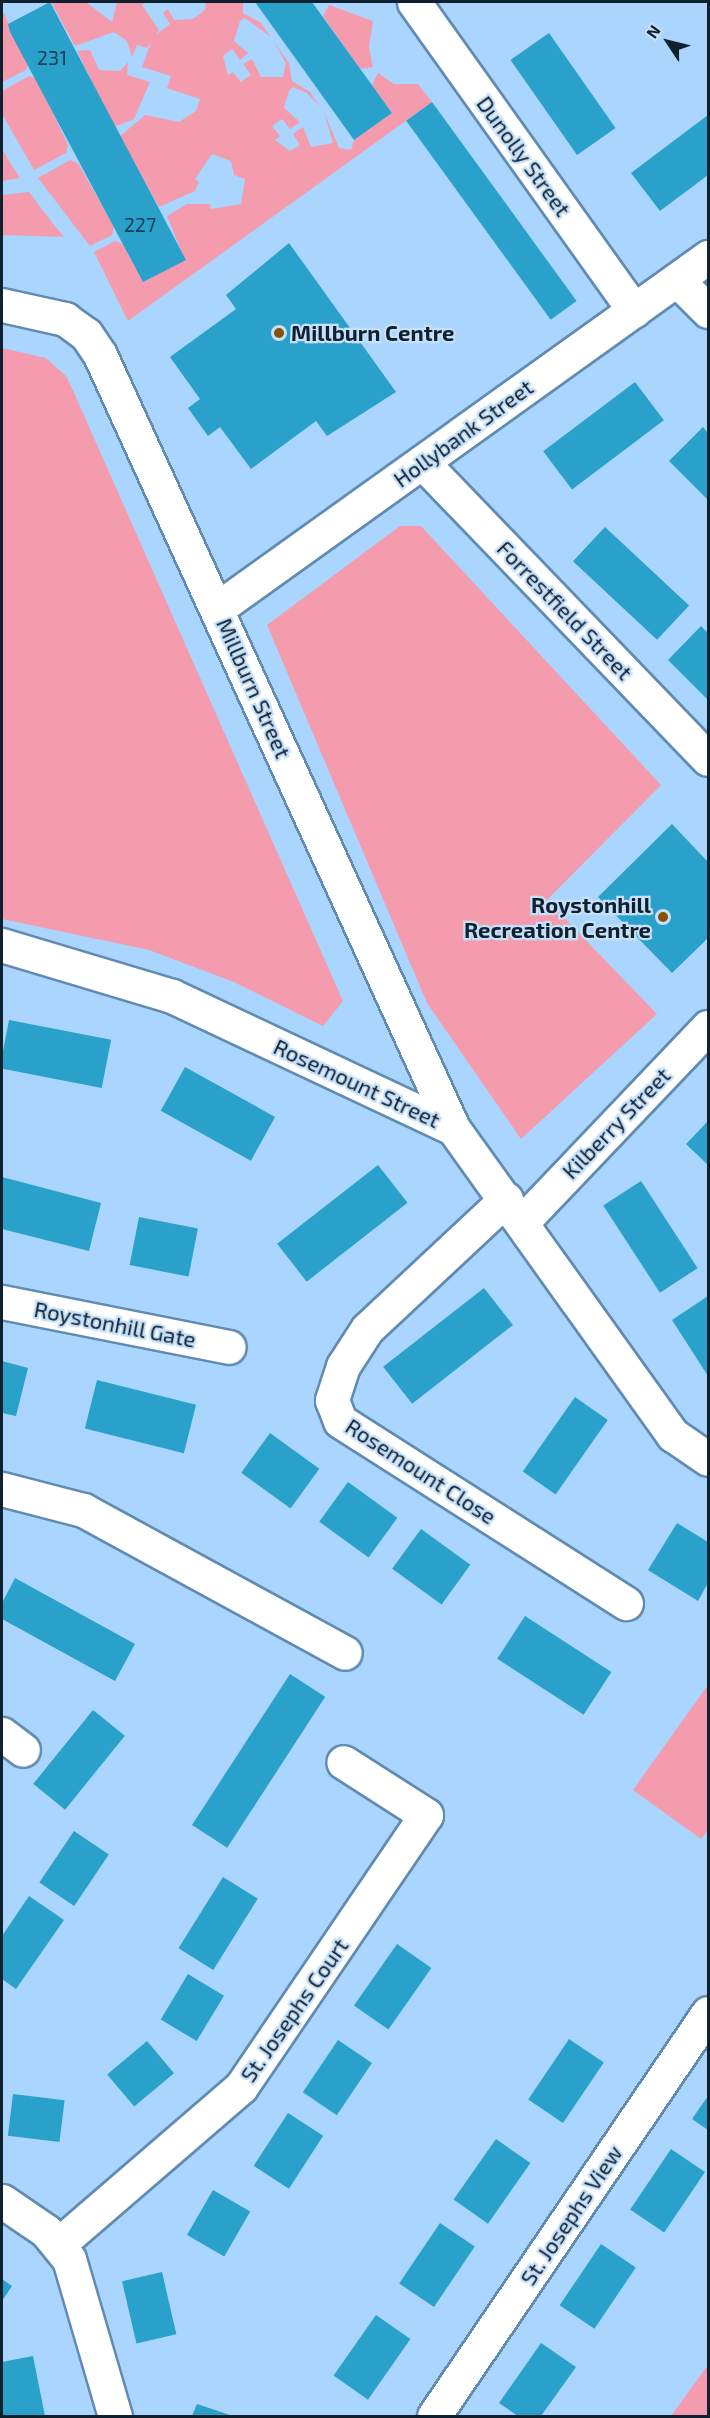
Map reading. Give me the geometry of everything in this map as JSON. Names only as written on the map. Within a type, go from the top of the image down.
[{"type":"street","name":"Dunolly Street","points":[[414,2],[634,310]]},
{"type":"street","name":"Hollybank Street","points":[[218,608],[708,257]]},
{"type":"street","points":[[677,280],[708,311]]},
{"type":"street","name":"Millburn Street","points":[[2,305],[53,313],[76,325],[95,346],[218,608],[453,1128]]},
{"type":"street","name":"Forrestfield Street","points":[[422,462],[708,759]]},
{"type":"street","name":"Rosemount Street","points":[[2,945],[172,996],[453,1128],[515,1209],[673,1435],[708,1459]]},
{"type":"street","name":"Kilberry Street","points":[[515,1209],[708,1027]]},
{"type":"street","name":"Rosemount Close","points":[[515,1209],[367,1329],[344,1366],[332,1400],[340,1421],[626,1603]]},
{"type":"street","name":"Roystonhill Gate","points":[[2,1302],[229,1347]]},
{"type":"street","points":[[2,1489],[83,1510],[345,1653]]},
{"type":"street","name":"St. Josephs Court","points":[[59,2244],[241,2087],[426,1815],[343,1762]]},
{"type":"street","name":"St. Josephs View","points":[[434,2416],[708,2013]]},
{"type":"street","points":[[2,2201],[59,2244],[74,2271],[115,2416]]},
{"type":"shaded area","points":[[51,2],[86,2],[112,22],[117,2],[147,2],[142,5],[159,30],[147,48],[137,45],[132,57],[127,41],[114,32],[75,46]]},
{"type":"shaded area","points":[[206,2],[243,2],[243,13],[260,22],[271,37],[245,18],[240,21],[234,41],[248,53],[240,60],[232,49],[223,56],[228,75],[233,72],[241,82],[251,75],[243,64],[252,59],[261,77],[283,77],[286,63],[274,42],[289,63],[292,81],[310,92],[320,107],[307,93],[293,87],[289,91],[284,108],[300,122],[290,129],[282,119],[272,126],[280,136],[275,140],[290,151],[300,145],[293,134],[303,127],[311,147],[333,143],[324,112],[339,148],[351,150],[354,140],[392,113],[372,85],[378,73],[394,84],[418,84],[432,102],[128,321],[94,252],[115,241],[123,244],[143,282],[185,260],[167,216],[187,204],[210,204],[211,209],[241,204],[245,179],[234,175],[231,161],[212,154],[195,179],[199,182],[195,191],[159,207],[119,137],[145,115],[179,122],[196,111],[200,99],[167,88],[171,76],[142,67],[153,37],[170,24],[163,13],[168,9],[174,20],[193,19],[205,10]]},
{"type":"shaded area","points":[[329,5],[373,21],[369,48],[373,67],[360,69],[323,16]]},
{"type":"shaded area","points":[[2,10],[28,62],[26,70],[2,82]]},
{"type":"shaded area","points":[[90,50],[99,70],[120,71],[128,62],[127,75],[150,82],[134,119],[114,127],[77,51]]},
{"type":"shaded area","points":[[29,76],[37,79],[68,145],[66,153],[34,170],[2,114],[2,91]]},
{"type":"shaded area","points":[[2,149],[11,164],[20,178],[2,181]]},
{"type":"shaded area","points":[[70,160],[78,163],[114,227],[112,235],[90,246],[38,178]]},
{"type":"shaded area","points":[[29,192],[64,237],[2,235],[2,195]]},
{"type":"shaded area","points":[[2,348],[46,358],[67,377],[343,1001],[323,1026],[234,982],[149,950],[2,919]]},
{"type":"shaded area","points":[[400,526],[421,526],[661,785],[547,900],[657,1014],[521,1139],[427,1003],[267,625]]},
{"type":"shaded area","points":[[708,1685],[708,1830],[701,1839],[633,1790]]},
{"type":"shaded area","points":[[708,2365],[708,2416],[671,2416]]},
{"type":"building","points":[[50,2],[186,260],[143,282],[10,32],[8,24]]},
{"type":"building","points":[[255,2],[312,2],[392,113],[354,140]]},
{"type":"building","points":[[549,33],[616,128],[577,155],[510,60]]},
{"type":"building","points":[[432,102],[577,301],[551,320],[406,121]]},
{"type":"building","points":[[708,115],[708,175],[660,211],[631,173]]},
{"type":"building","name":"Millburn Centre","points":[[289,243],[396,392],[327,436],[316,421],[251,469],[220,427],[208,436],[188,408],[200,399],[170,357],[236,309],[226,295]]},
{"type":"building","points":[[635,382],[664,420],[572,490],[543,451]]},
{"type":"building","points":[[703,427],[708,433],[708,500],[669,461]]},
{"type":"building","points":[[605,527],[689,605],[657,640],[573,561]]},
{"type":"building","points":[[701,626],[708,633],[708,700],[668,660]]},
{"type":"building","name":"Roystonhill Recreation Centre","points":[[672,824],[708,862],[708,938],[672,973],[598,897]]},
{"type":"building","points":[[9,1020],[111,1040],[102,1088],[2,1069]]},
{"type":"building","points":[[185,1067],[275,1117],[251,1161],[161,1111]]},
{"type":"building","points":[[708,1121],[708,1165],[686,1144]]},
{"type":"building","points":[[378,1165],[408,1203],[307,1282],[277,1244]]},
{"type":"building","points":[[2,1177],[101,1203],[89,1251],[2,1229]]},
{"type":"building","points":[[641,1181],[698,1268],[660,1293],[603,1206]]},
{"type":"building","points":[[139,1217],[198,1228],[189,1277],[130,1265]]},
{"type":"building","points":[[484,1288],[513,1325],[412,1404],[383,1367]]},
{"type":"building","points":[[708,1296],[708,1376],[672,1320]]},
{"type":"building","points":[[2,1361],[28,1368],[16,1416],[2,1413]]},
{"type":"building","points":[[97,1380],[196,1405],[184,1453],[85,1429]]},
{"type":"building","points":[[575,1397],[608,1420],[556,1494],[523,1472]]},
{"type":"building","points":[[270,1433],[319,1469],[291,1508],[241,1473]]},
{"type":"building","points":[[348,1482],[397,1518],[369,1557],[319,1522]]},
{"type":"building","points":[[677,1523],[708,1542],[708,1583],[698,1601],[648,1570]]},
{"type":"building","points":[[421,1529],[470,1565],[442,1604],[392,1569]]},
{"type":"building","points":[[15,1578],[135,1644],[115,1681],[2,1619],[2,1603]]},
{"type":"building","points":[[525,1616],[611,1672],[584,1715],[497,1659]]},
{"type":"building","points":[[290,1674],[325,1697],[227,1848],[192,1825]]},
{"type":"building","points":[[93,1710],[125,1736],[65,1810],[33,1784]]},
{"type":"building","points":[[74,1831],[109,1854],[74,1906],[39,1882]]},
{"type":"building","points":[[223,1877],[258,1899],[213,1970],[178,1948]]},
{"type":"building","points":[[29,1896],[64,1920],[16,1989],[2,1979],[2,1936]]},
{"type":"building","points":[[397,1944],[431,1968],[388,2030],[354,2005]]},
{"type":"building","points":[[188,1974],[224,1996],[197,2041],[161,2019]]},
{"type":"building","points":[[569,2039],[604,2062],[563,2123],[528,2100]]},
{"type":"building","points":[[338,2040],[372,2063],[337,2115],[303,2092]]},
{"type":"building","points":[[147,2041],[174,2073],[134,2107],[107,2074]]},
{"type":"building","points":[[13,2094],[65,2100],[59,2142],[8,2136]]},
{"type":"building","points":[[708,2096],[708,2130],[692,2119]]},
{"type":"building","points":[[288,2113],[323,2136],[289,2189],[254,2166]]},
{"type":"building","points":[[496,2139],[530,2163],[488,2224],[454,2200]]},
{"type":"building","points":[[671,2149],[705,2172],[664,2232],[630,2210]]},
{"type":"building","points":[[213,2190],[250,2212],[224,2257],[187,2235]]},
{"type":"building","points":[[440,2223],[475,2246],[434,2307],[399,2284]]},
{"type":"building","points":[[601,2244],[636,2267],[594,2329],[560,2305]]},
{"type":"building","points":[[162,2272],[176,2334],[136,2344],[122,2281]]},
{"type":"building","points":[[2,2279],[12,2286],[2,2301]]},
{"type":"building","points":[[376,2315],[410,2339],[368,2400],[334,2376]]},
{"type":"building","points":[[541,2343],[576,2367],[541,2416],[518,2416],[499,2403]]},
{"type":"building","points":[[33,2356],[45,2416],[2,2416],[2,2362]]},
{"type":"building","points":[[197,2404],[233,2416],[192,2416]]},
{"type":"place","name":"Millburn Centre","points":[[279,333]]},
{"type":"place","name":"Roystonhill Recreation Centre","points":[[663,917]]}]
